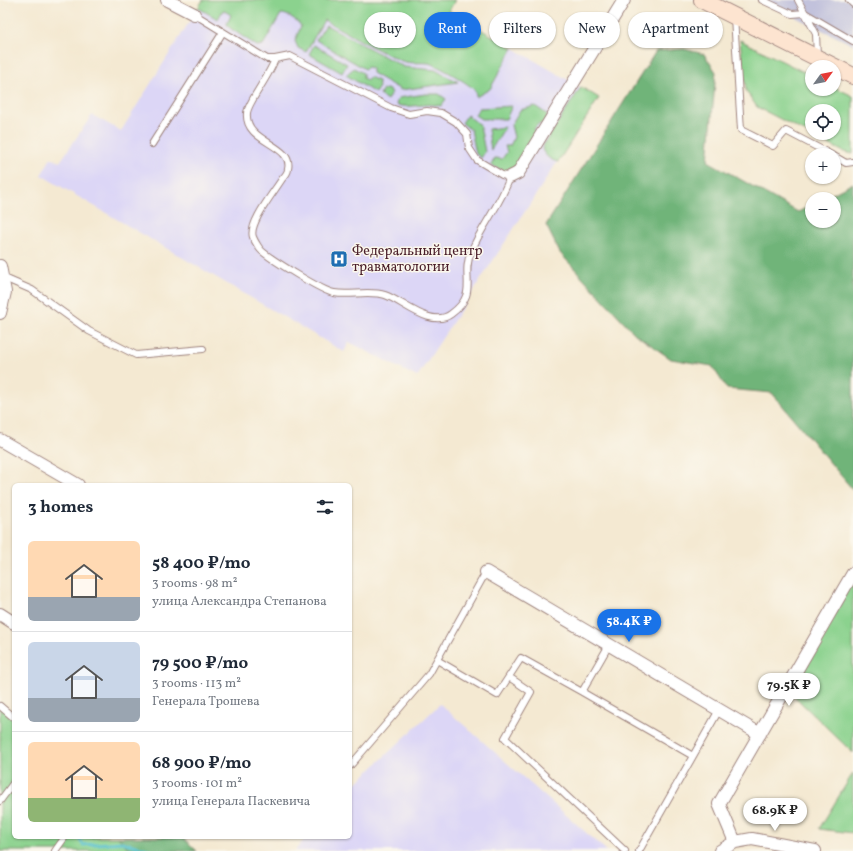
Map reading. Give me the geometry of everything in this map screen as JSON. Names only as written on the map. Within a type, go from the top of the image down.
[{"type":"main road","points":[[702,0],[853,76]]},
{"type":"street","points":[[167,0],[194,14]]},
{"type":"street","points":[[510,177],[518,172],[624,0]]},
{"type":"street","points":[[0,312],[6,292],[1,272]]},
{"type":"street","points":[[0,440],[75,483]]},
{"type":"street","points":[[486,572],[760,734]]},
{"type":"street","points":[[735,842],[719,804],[853,573]]},
{"type":"street","points":[[0,614],[12,621]]},
{"type":"street","points":[[720,851],[735,842],[752,839],[794,850],[815,851]]},
{"type":"lane","points":[[762,0],[792,14],[805,13],[853,41]]},
{"type":"lane","points":[[798,0],[816,34],[818,58]]},
{"type":"lane","points":[[848,0],[853,4]]},
{"type":"lane","points":[[194,14],[267,59],[290,56],[391,108],[409,114],[427,111],[441,113],[456,122],[467,134],[469,148],[477,160],[502,175],[510,177],[504,195],[471,252],[468,264],[468,290],[464,303],[450,315],[438,319],[418,313],[385,295],[332,293],[262,252],[253,236],[253,225],[288,169],[287,158],[275,147],[251,132],[247,121],[247,111],[272,69],[275,59]]},
{"type":"lane","points":[[734,16],[741,130],[773,146],[786,130],[819,148]]},
{"type":"lane","points":[[152,144],[223,32]]},
{"type":"lane","points":[[841,160],[846,163],[853,162]]},
{"type":"lane","points":[[1,272],[32,290],[89,331],[136,355],[203,349]]},
{"type":"lane","points":[[352,764],[429,674],[486,572]]},
{"type":"lane","points":[[582,692],[609,645]]},
{"type":"lane","points":[[437,660],[497,695],[521,658],[693,756]]},
{"type":"lane","points":[[509,677],[531,692],[505,738],[625,851]]},
{"type":"lane","points":[[0,706],[12,716]]},
{"type":"lane","points":[[639,851],[719,710]]},
{"type":"lane","points":[[0,801],[12,785]]},
{"type":"lane","points":[[55,851],[64,839]]},
{"type":"shaded area","name":"Федеральный центр травматологии","points":[[203,0],[455,0],[449,11],[451,12],[424,12],[424,48],[481,48],[481,30],[489,34],[489,48],[513,48],[599,98],[417,377],[349,342],[344,352],[41,175],[51,158],[60,162],[92,115],[121,131]]},
{"type":"shaded area","points":[[760,0],[853,0],[853,45]]},
{"type":"shaded area","points":[[440,704],[607,851],[295,851],[304,839],[352,839],[352,787]]},
{"type":"green space","points":[[203,0],[455,0],[449,11],[451,12],[424,12],[424,48],[481,48],[481,30],[489,34],[489,48],[513,48],[490,89],[476,97],[472,88],[446,71],[432,64],[400,60],[374,48],[416,48],[416,12],[364,12],[364,43],[324,20],[306,52],[298,48],[295,41],[301,26],[287,15],[281,14],[263,45],[257,46],[230,28],[227,24],[231,15],[223,10],[218,19],[198,8]]},
{"type":"green space","points":[[326,25],[364,45],[364,48],[369,48],[404,67],[435,70],[458,82],[401,90],[372,73],[372,69],[368,67],[365,69],[316,40]]},
{"type":"green space","points":[[740,40],[805,72],[805,96],[841,96],[841,90],[853,96],[853,154],[844,152],[841,150],[841,148],[836,148],[821,140],[841,140],[841,104],[805,104],[805,132],[757,107],[746,91]]},
{"type":"green space","points":[[314,45],[347,64],[342,73],[309,54]]},
{"type":"green space","points":[[684,49],[704,54],[716,72],[708,161],[798,212],[805,208],[805,228],[841,228],[841,192],[836,192],[853,183],[853,490],[772,393],[727,389],[712,366],[671,359],[635,334],[560,253],[546,225],[656,51]]},
{"type":"green space","points":[[354,68],[363,73],[363,78],[366,80],[370,77],[378,81],[379,87],[375,93],[346,75]]},
{"type":"green space","points":[[581,87],[599,98],[558,162],[546,156],[542,149]]},
{"type":"green space","points":[[387,89],[392,92],[387,100],[380,95],[382,90]]},
{"type":"green space","points":[[426,94],[439,94],[446,99],[441,106],[396,105],[398,98]]},
{"type":"green space","points":[[512,106],[506,119],[481,119],[475,115],[479,108]]},
{"type":"green space","points":[[535,106],[548,115],[543,124],[538,124],[534,129],[537,134],[530,143],[526,144],[526,153],[514,171],[506,172],[491,165],[495,158],[502,159],[507,152],[505,146],[510,146],[514,137],[511,125],[520,110]]},
{"type":"green space","points":[[467,115],[480,125],[485,152],[481,158],[476,154],[471,130],[462,123]]},
{"type":"green space","points":[[505,127],[491,150],[488,129]]},
{"type":"green space","points":[[853,578],[853,753],[792,694]]},
{"type":"green space","points":[[0,703],[12,714],[12,839],[120,839],[131,851],[0,851]]},
{"type":"green space","points":[[853,773],[853,833],[819,829]]},
{"type":"green space","points":[[120,839],[184,839],[197,851],[131,851]]},
{"type":"waterway","points":[[79,839],[83,845],[122,842],[153,851]]},
{"type":"place","name":"Федеральный центр травматологии","points":[[339,259]]}]
